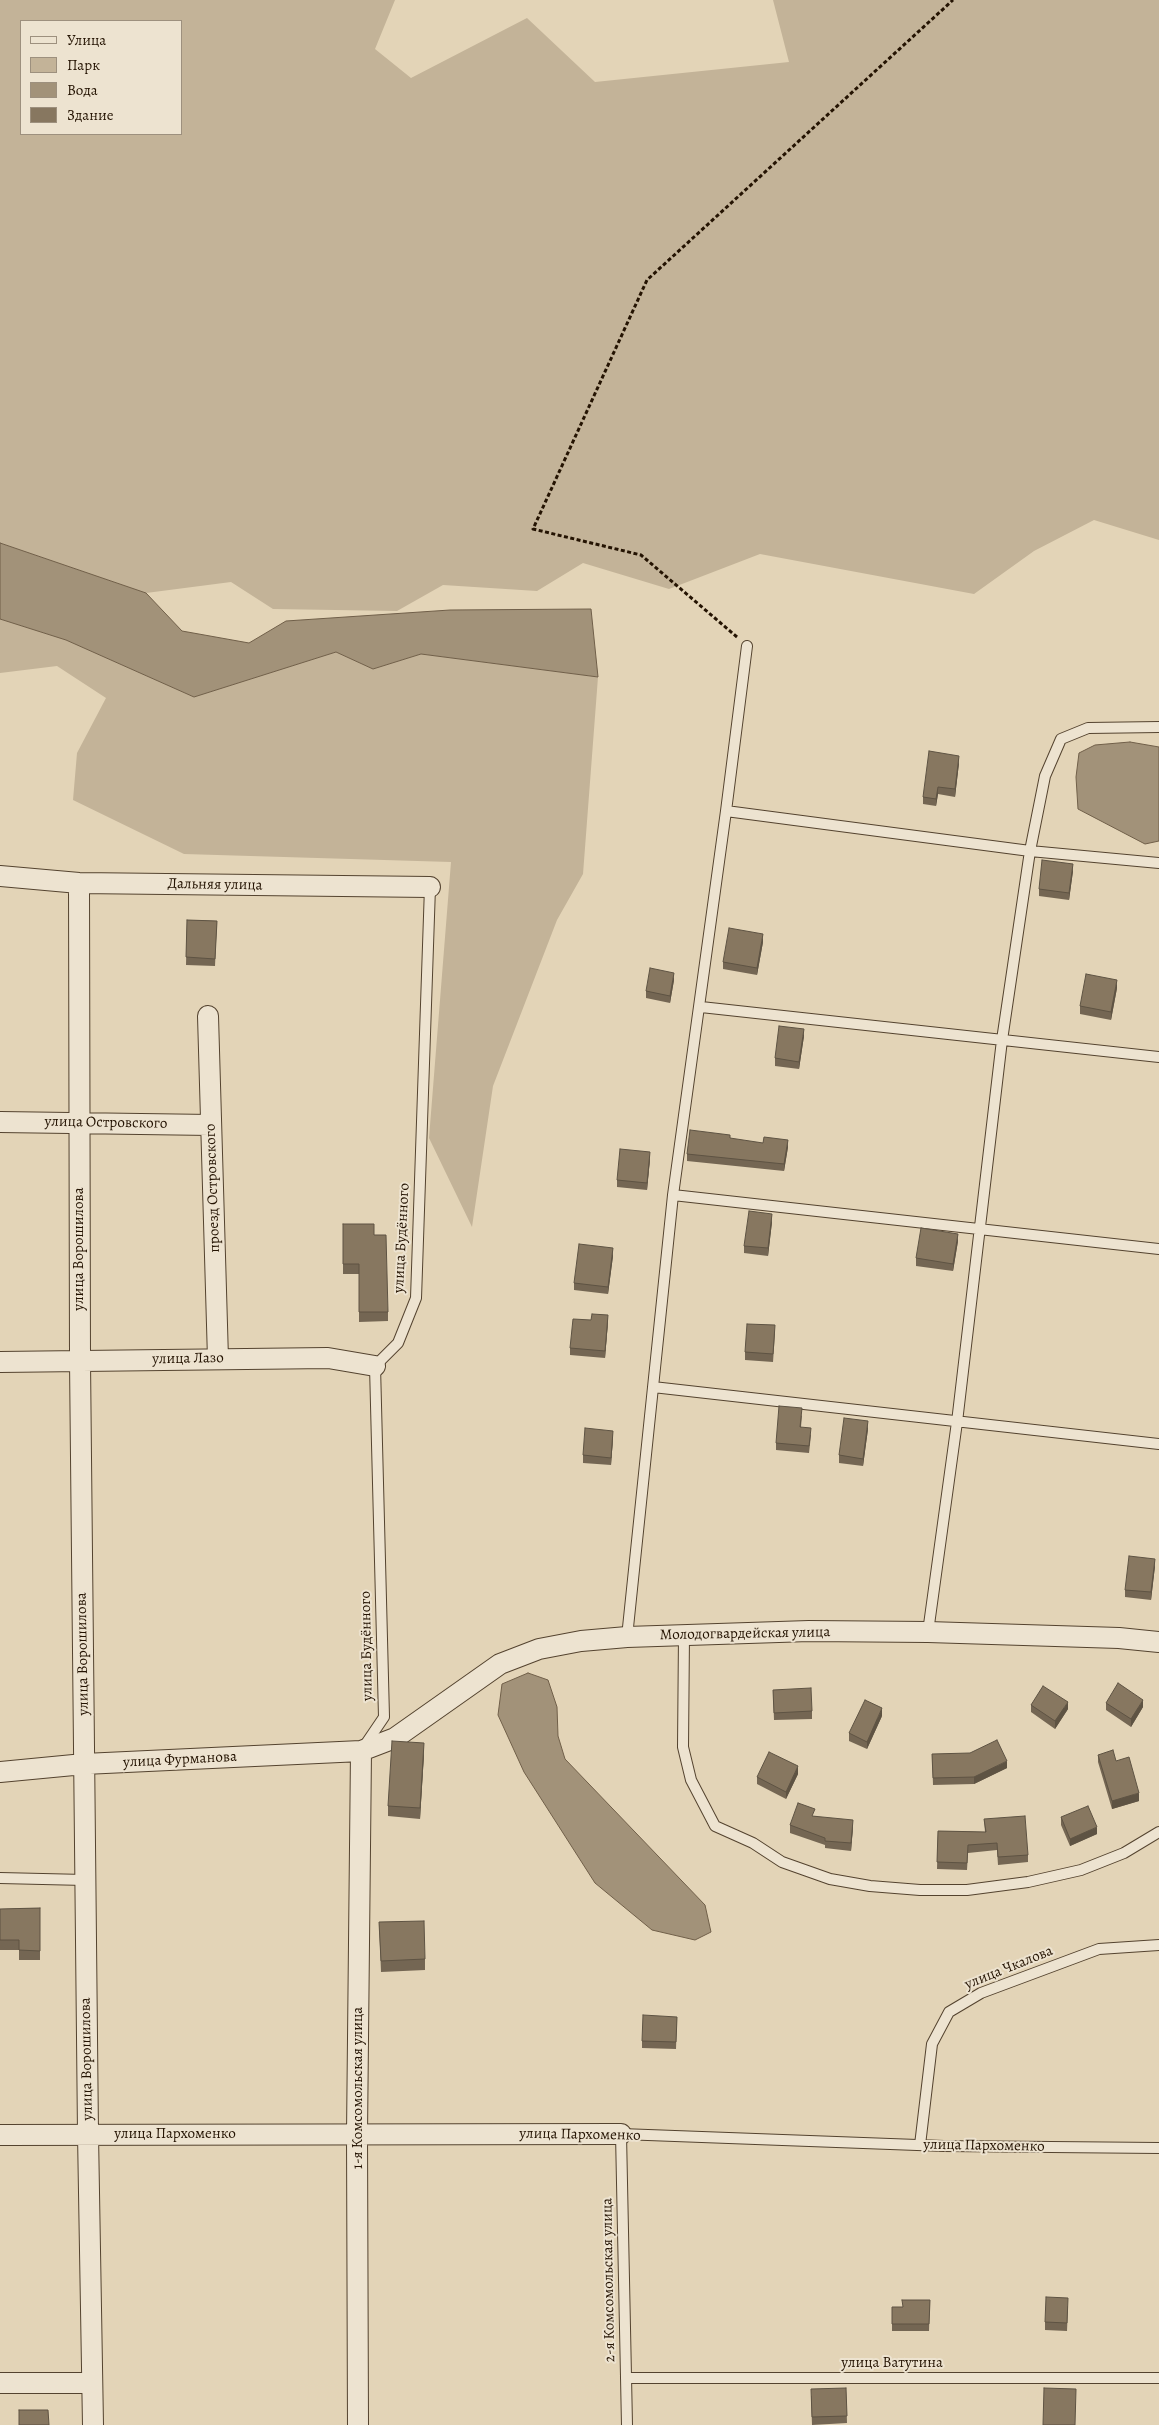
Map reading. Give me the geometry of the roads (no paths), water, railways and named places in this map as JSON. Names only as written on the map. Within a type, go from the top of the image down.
[{"type":"street","name":"Дальняя улица","points":[[0,876],[79,883],[430,887]]},
{"type":"street","name":"улица Ворошилова","points":[[79,883],[80,1361],[93,2425]]},
{"type":"street","name":"проезд Островского","points":[[208,1016],[218,1359]]},
{"type":"street","name":"улица Островского","points":[[0,1122],[211,1125]]},
{"type":"street","name":"улица Лазо","points":[[0,1362],[328,1358],[375,1366]]},
{"type":"street","name":"Молодогвардейская улица","points":[[361,1751],[395,1738],[500,1664],[539,1649],[627,1637],[809,1631],[928,1632],[1120,1638],[1159,1642]]},
{"type":"street","name":"улица Фурманова","points":[[0,1772],[84,1764],[361,1751]]},
{"type":"street","name":"1-я Комсомольская улица","points":[[358,2425],[357,2134],[361,1751]]},
{"type":"street","name":"улица Пархоменко","points":[[0,2135],[622,2134]]},
{"type":"street","points":[[0,2384],[92,2383]]},
{"type":"lane","points":[[627,1637],[673,1195],[701,1006],[747,646]]},
{"type":"lane","points":[[928,1632],[957,1422],[1002,1040],[1030,851],[1045,776],[1060,739],[1088,728],[1159,727]]},
{"type":"lane","points":[[726,811],[1030,851],[1159,863]]},
{"type":"lane","name":"улица Будённого","points":[[361,1751],[384,1717],[375,1366],[398,1343],[416,1298],[430,887]]},
{"type":"lane","points":[[701,1006],[1159,1057]]},
{"type":"lane","points":[[673,1195],[1159,1249]]},
{"type":"lane","points":[[653,1387],[1159,1444]]},
{"type":"lane","points":[[684,1635],[683,1747],[691,1780],[715,1826],[753,1843],[782,1862],[830,1879],[870,1886],[920,1890],[967,1890],[1028,1882],[1081,1870],[1124,1853],[1159,1832]]},
{"type":"lane","points":[[0,1878],[85,1880]]},
{"type":"lane","name":"улица Чкалова","points":[[920,2145],[932,2044],[949,2012],[981,1993],[1099,1949],[1159,1945]]},
{"type":"lane","name":"улица Пархоменко","points":[[622,2134],[920,2145],[1159,2148]]},
{"type":"lane","name":"2-я Комсомольская улица","points":[[622,2134],[627,2425]]},
{"type":"lane","name":"улица Ватутина","points":[[626,2378],[1159,2378]]},
{"type":"water","points":[[0,543],[146,593],[182,631],[249,643],[286,621],[450,610],[591,609],[598,677],[421,654],[373,669],[336,652],[194,697],[66,640],[0,619]]},
{"type":"water","points":[[1130,742],[1159,747],[1159,841],[1145,844],[1078,809],[1076,777],[1079,753],[1095,745]]},
{"type":"water","points":[[528,1673],[548,1680],[557,1707],[558,1736],[565,1759],[705,1905],[711,1932],[695,1940],[652,1930],[595,1883],[524,1772],[498,1715],[502,1684]]}]
